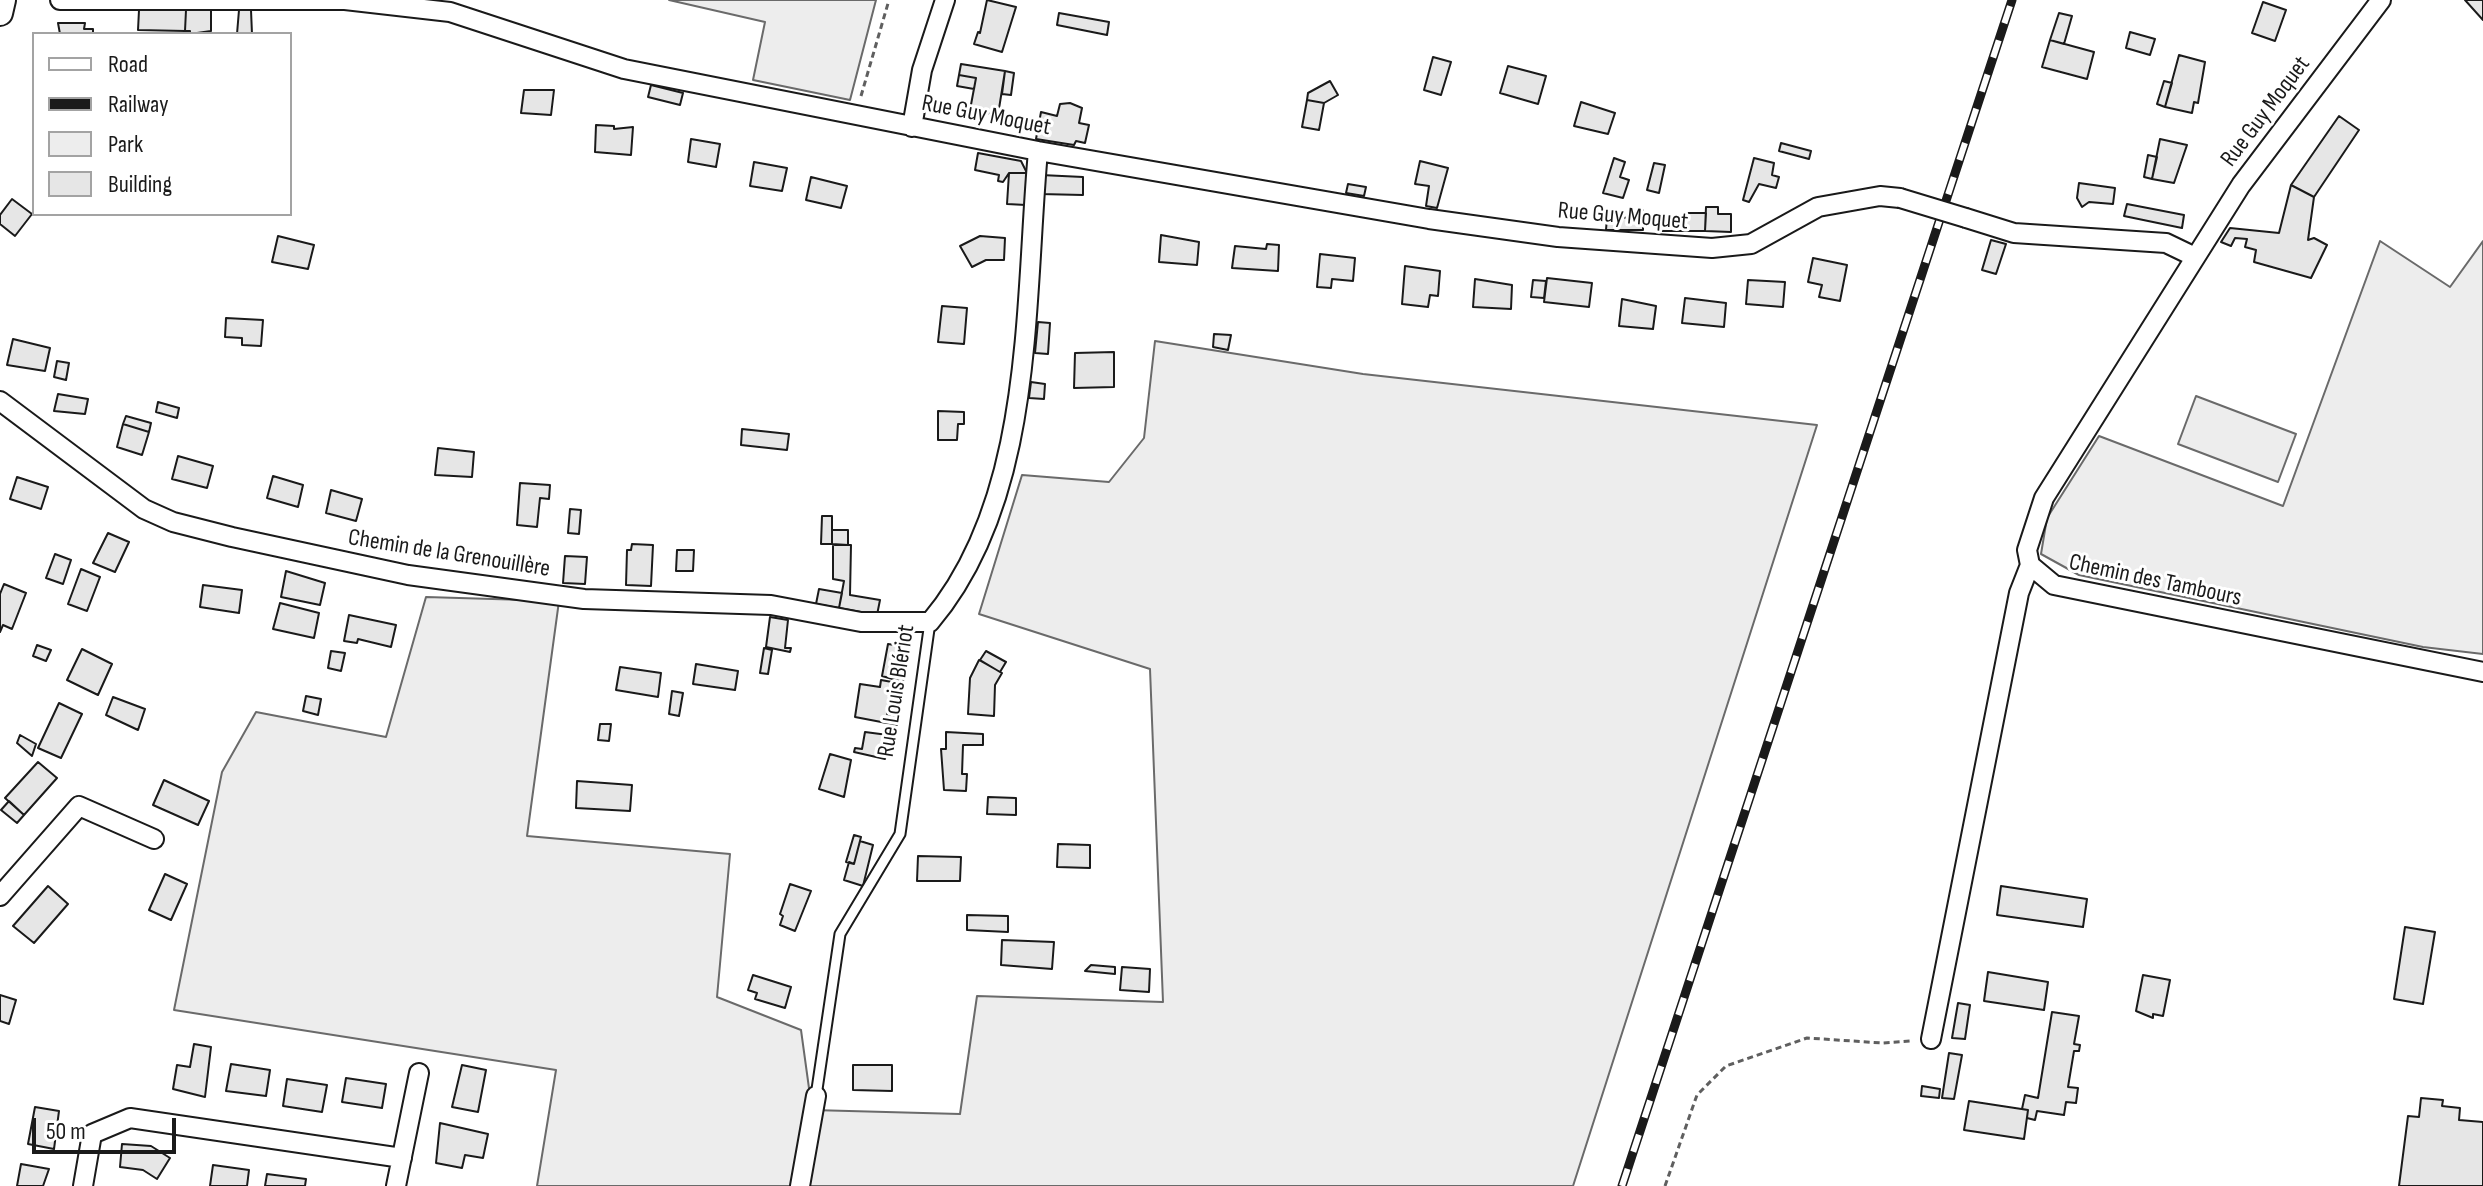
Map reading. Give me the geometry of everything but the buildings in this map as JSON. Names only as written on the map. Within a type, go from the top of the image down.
[{"type":"main road","points":[[0,13],[3,0]]},
{"type":"street","name":"Rue Guy Moquet","points":[[60,0],[345,0],[450,12],[624,69],[1038,151],[1429,219],[1558,237],[1712,248],[1751,244],[1818,207],[1880,196],[1900,198],[2014,233],[2166,243],[2193,256],[2241,185],[2381,0]]},
{"type":"street","points":[[912,127],[922,70],[945,0]]},
{"type":"street","name":"Rue Louis Blériot","points":[[930,622],[954,594],[993,515],[1019,388],[1038,151]]},
{"type":"street","points":[[1931,1039],[2019,593],[2030,565],[2027,550],[2044,498],[2193,256]]},
{"type":"street","name":"Chemin de la Grenouillère","points":[[0,401],[144,509],[173,522],[232,537],[408,575],[584,599],[771,605],[861,622],[930,622]]},
{"type":"street","name":"Chemin des Tambours","points":[[2030,565],[2054,585],[2483,672]]},
{"type":"street","points":[[0,896],[79,806],[154,839]]},
{"type":"street","points":[[396,1186],[419,1073]]},
{"type":"street","points":[[800,1186],[816,1096]]},
{"type":"street","points":[[83,1186],[92,1134],[130,1118],[402,1158]]},
{"type":"lane","name":"Rue Louis Blériot","points":[[816,1096],[840,934],[900,834],[930,622]]},
{"type":"path","points":[[855,115],[889,0]]},
{"type":"path","points":[[1665,1186],[1697,1095],[1726,1066],[1807,1038],[1882,1043],[1931,1039]]},
{"type":"green space","points":[[669,0],[876,0],[850,100],[753,80],[765,22]]},
{"type":"green space","points":[[2380,241],[2450,287],[2483,241],[2483,654],[2423,647],[2079,575],[2041,554],[2047,518],[2099,436],[2283,506]]},
{"type":"green space","points":[[1155,341],[1363,374],[1817,425],[1573,1186],[537,1186],[556,1070],[174,1010],[222,772],[256,712],[386,737],[426,597],[559,601],[527,836],[730,854],[717,997],[801,1030],[812,1110],[960,1114],[977,996],[1163,1002],[1150,669],[979,614],[1022,475],[1109,482],[1144,438]]},
{"type":"green space","points":[[2196,396],[2296,434],[2278,482],[2178,444]]},
{"type":"railway","points":[[1622,1186],[2012,0]]}]
